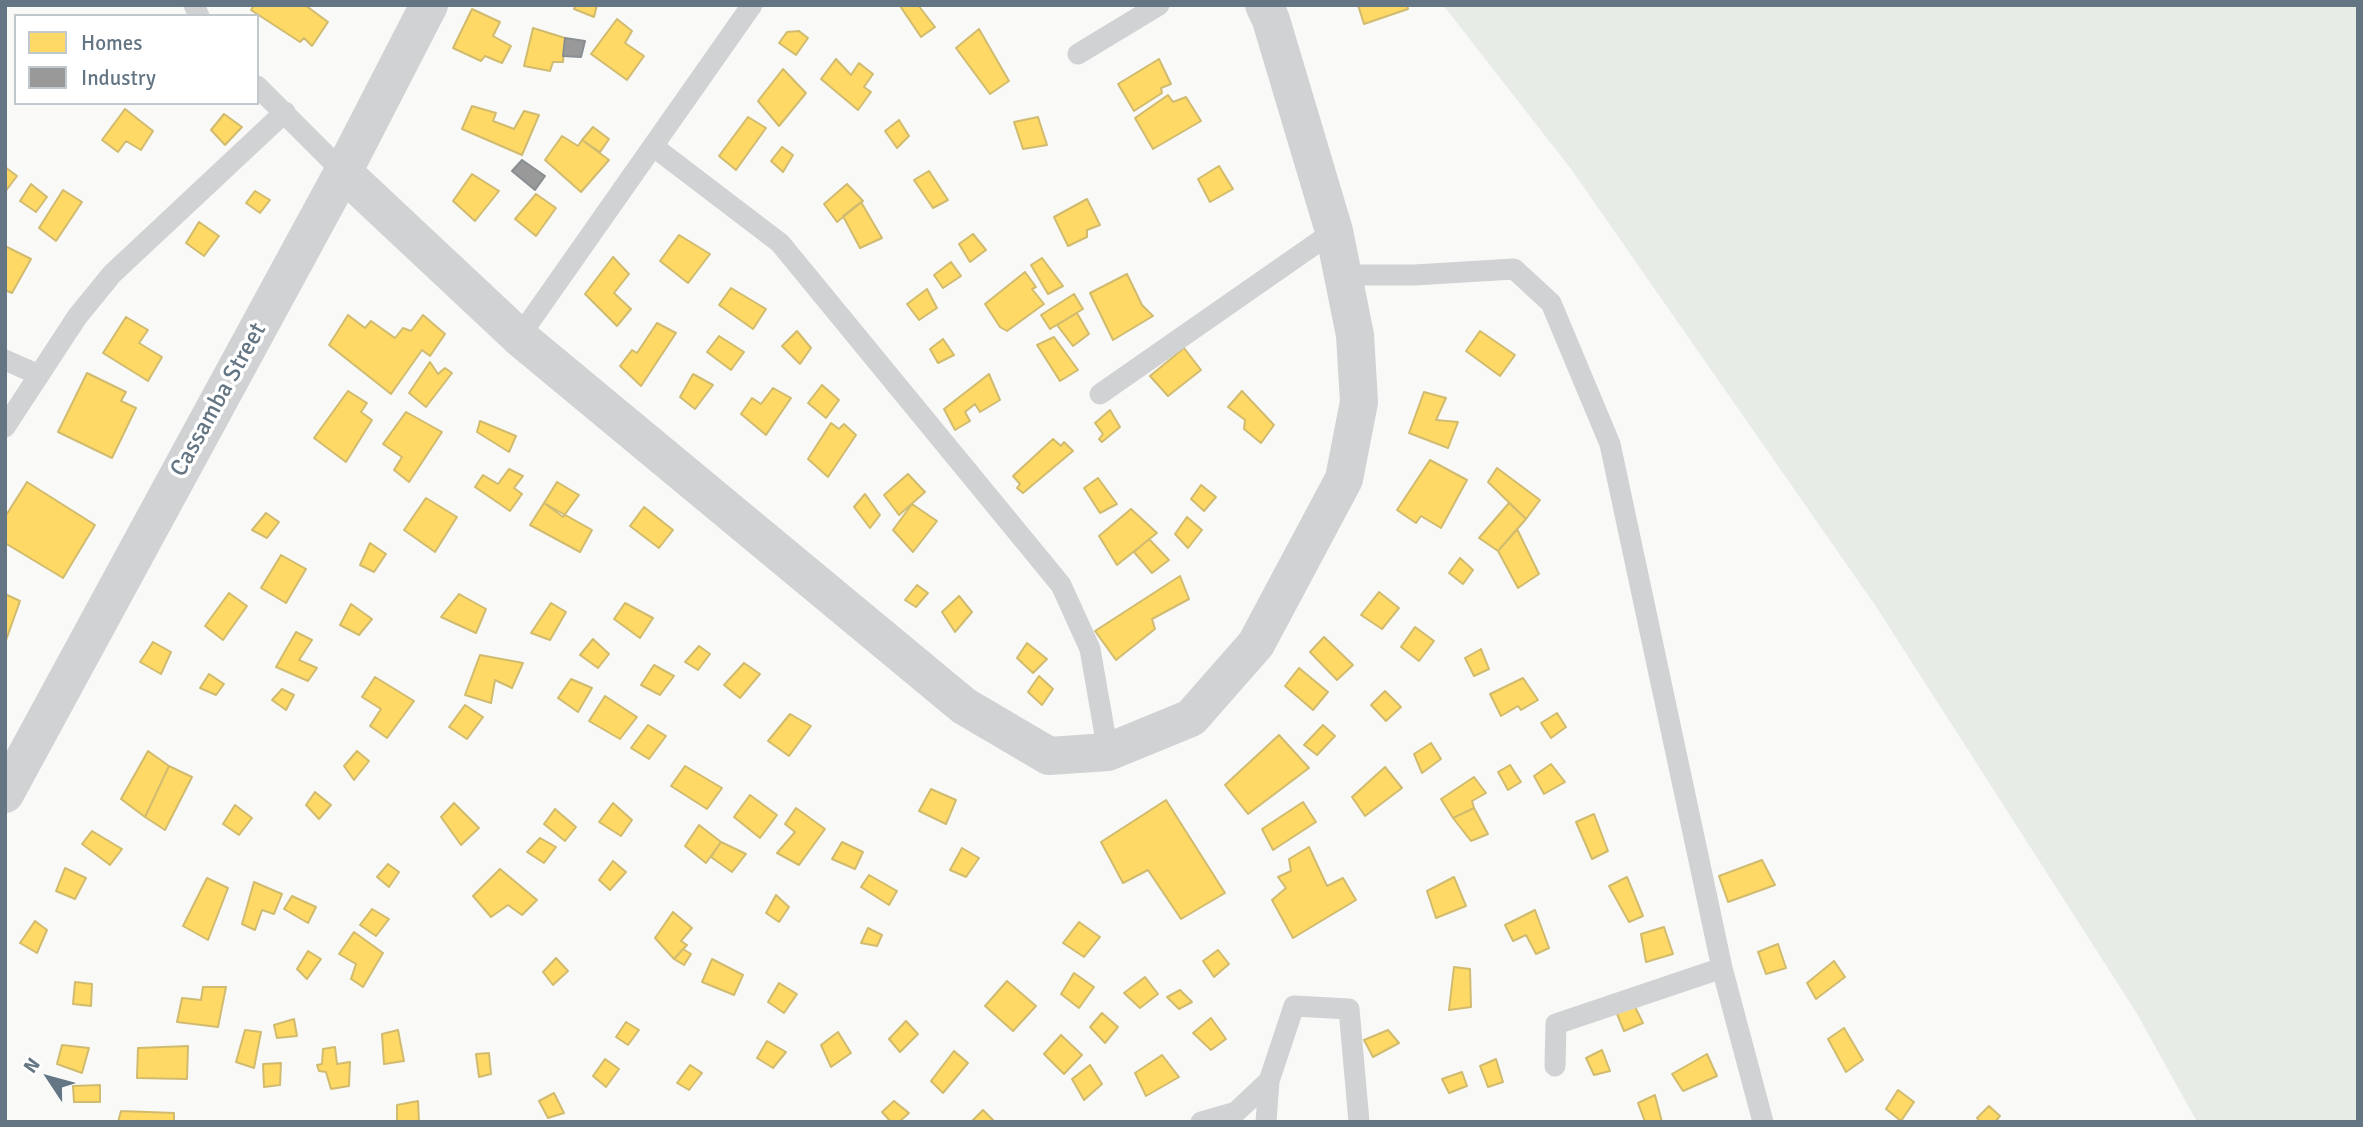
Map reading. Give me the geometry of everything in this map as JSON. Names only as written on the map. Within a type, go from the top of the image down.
[{"type":"street","name":"Cassamba Street","points":[[7,786],[343,172],[429,5]]},
{"type":"street","points":[[343,172],[519,337],[964,706],[1049,756],[1108,752],[1191,719],[1256,643],[1344,479],[1359,402],[1355,335],[1334,231],[1279,44],[1264,5]]},
{"type":"lane","points":[[519,337],[752,5]]},
{"type":"lane","points":[[1078,54],[1159,5]]},
{"type":"lane","points":[[259,88],[343,172]]},
{"type":"lane","points":[[5,427],[76,317],[112,274],[285,112]]},
{"type":"lane","points":[[654,147],[780,243],[1061,585],[1090,649],[1108,752]]},
{"type":"lane","points":[[1100,394],[1334,231]]},
{"type":"lane","points":[[1343,275],[1415,275],[1514,269],[1551,303],[1610,444],[1722,968],[1763,1122]]},
{"type":"lane","points":[[5,360],[39,375]]},
{"type":"lane","points":[[1555,1066],[1556,1024],[1722,968]]},
{"type":"lane","points":[[1266,1122],[1269,1081],[1294,1006],[1349,1009],[1359,1122]]},
{"type":"lane","points":[[1201,1122],[1236,1112],[1269,1081]]},
{"type":"shaded area","points":[[1443,5],[2358,5],[2358,1122],[2197,1122],[2136,1012],[1877,608],[1571,169]]},
{"type":"building: Homes","points":[[254,5],[305,5],[328,22],[312,46],[304,38],[300,42],[251,10]]},
{"type":"building: Homes","points":[[576,5],[597,5],[594,17],[574,9]]},
{"type":"building: Homes","points":[[918,5],[935,27],[921,37],[900,6]]},
{"type":"building: Homes","points":[[1358,5],[1407,5],[1408,9],[1364,24]]},
{"type":"building: Homes","points":[[472,9],[500,22],[493,36],[511,46],[502,63],[485,56],[481,61],[453,48]]},
{"type":"building: Homes","points":[[617,19],[632,31],[625,43],[644,56],[627,80],[591,54]]},
{"type":"building: Homes","points":[[533,28],[565,38],[563,62],[553,62],[550,71],[524,66]]},
{"type":"building: Homes","points":[[979,29],[1009,81],[990,94],[956,48]]},
{"type":"building: Homes","points":[[799,31],[808,38],[796,55],[779,43],[787,32]]},
{"type":"building: Homes","points":[[836,59],[851,75],[859,63],[873,74],[864,87],[871,92],[858,110],[821,79]]},
{"type":"building: Homes","points":[[1159,59],[1171,84],[1161,88],[1162,93],[1134,111],[1118,84]]},
{"type":"building: Homes","points":[[783,69],[806,93],[779,126],[758,101]]},
{"type":"building: Homes","points":[[1168,95],[1173,102],[1186,97],[1201,121],[1153,149],[1135,118]]},
{"type":"building: Homes","points":[[472,106],[496,113],[493,121],[514,129],[524,111],[539,115],[522,155],[462,129]]},
{"type":"building: Homes","points":[[125,109],[153,131],[141,150],[126,141],[118,152],[102,140]]},
{"type":"building: Homes","points":[[224,114],[242,127],[225,145],[211,130]]},
{"type":"building: Homes","points":[[748,117],[766,128],[736,170],[719,156]]},
{"type":"building: Homes","points":[[1038,117],[1047,145],[1023,149],[1014,122]]},
{"type":"building: Homes","points":[[899,120],[909,136],[897,148],[885,131]]},
{"type":"building: Homes","points":[[593,127],[609,139],[600,152],[582,140]]},
{"type":"building: Homes","points":[[562,136],[578,146],[582,140],[609,160],[581,192],[545,160]]},
{"type":"building: Homes","points":[[782,147],[793,155],[783,172],[771,161]]},
{"type":"building: Homes","points":[[1219,166],[1233,189],[1210,202],[1198,179]]},
{"type":"building: Homes","points":[[5,167],[17,176],[5,192]]},
{"type":"building: Homes","points":[[929,171],[948,200],[933,208],[914,180]]},
{"type":"building: Homes","points":[[472,174],[499,191],[475,221],[453,201]]},
{"type":"building: Homes","points":[[31,184],[47,197],[36,212],[20,201]]},
{"type":"building: Homes","points":[[847,184],[863,201],[837,222],[824,204]]},
{"type":"building: Homes","points":[[63,190],[82,202],[56,241],[39,228]]},
{"type":"building: Homes","points":[[255,191],[270,200],[260,213],[246,203]]},
{"type":"building: Homes","points":[[536,194],[556,208],[536,236],[515,219]]},
{"type":"building: Homes","points":[[1087,199],[1100,225],[1087,230],[1087,237],[1068,246],[1054,217]]},
{"type":"building: Homes","points":[[861,202],[882,238],[860,248],[843,216]]},
{"type":"building: Homes","points":[[199,222],[219,236],[204,256],[186,243]]},
{"type":"building: Homes","points":[[973,234],[986,250],[970,262],[959,244]]},
{"type":"building: Homes","points":[[679,235],[710,254],[688,283],[660,261]]},
{"type":"building: Homes","points":[[5,246],[31,259],[12,293],[5,290]]},
{"type":"building: Homes","points":[[613,257],[629,274],[614,293],[631,309],[617,326],[585,294]]},
{"type":"building: Homes","points":[[1042,258],[1063,286],[1048,294],[1031,265]]},
{"type":"building: Homes","points":[[951,262],[961,276],[943,288],[934,275]]},
{"type":"building: Homes","points":[[1025,272],[1036,287],[1032,289],[1044,304],[1007,331],[1000,327],[985,304]]},
{"type":"building: Homes","points":[[1127,274],[1142,305],[1153,316],[1113,340],[1090,293]]},
{"type":"building: Homes","points":[[731,288],[766,309],[753,329],[719,305]]},
{"type":"building: Homes","points":[[927,289],[937,308],[919,320],[907,304]]},
{"type":"building: Homes","points":[[1074,294],[1083,309],[1050,329],[1041,315]]},
{"type":"building: Homes","points":[[1077,313],[1089,334],[1073,346],[1057,325]]},
{"type":"building: Homes","points":[[348,315],[365,328],[371,321],[395,338],[403,328],[411,331],[423,315],[445,334],[430,356],[422,350],[391,394],[329,345]]},
{"type":"building: Homes","points":[[126,317],[148,330],[139,343],[162,357],[148,381],[103,353]]},
{"type":"building: Homes","points":[[657,323],[676,333],[641,386],[620,366],[632,350],[637,353]]},
{"type":"building: Homes","points":[[797,331],[811,348],[800,364],[782,346]]},
{"type":"building: Homes","points":[[1480,331],[1515,355],[1500,376],[1466,351]]},
{"type":"building: Homes","points":[[719,336],[744,352],[731,370],[707,352]]},
{"type":"building: Homes","points":[[1054,337],[1078,370],[1060,381],[1037,345]]},
{"type":"building: Homes","points":[[943,339],[954,355],[938,363],[930,349]]},
{"type":"building: Homes","points":[[1184,348],[1201,370],[1168,396],[1150,376]]},
{"type":"building: Homes","points":[[430,362],[438,374],[445,368],[452,373],[426,407],[409,393]]},
{"type":"building: Homes","points":[[87,373],[126,392],[121,401],[136,408],[112,458],[58,432]]},
{"type":"building: Homes","points":[[693,374],[713,385],[695,409],[680,397]]},
{"type":"building: Homes","points":[[989,374],[1000,400],[980,412],[975,404],[965,412],[970,421],[955,430],[944,409]]},
{"type":"building: Homes","points":[[822,385],[839,400],[826,418],[808,403]]},
{"type":"building: Homes","points":[[773,388],[791,398],[766,435],[741,414],[752,398],[761,404]]},
{"type":"building: Homes","points":[[348,391],[367,403],[361,412],[372,420],[346,462],[314,438]]},
{"type":"building: Homes","points":[[1242,391],[1274,425],[1261,443],[1244,429],[1245,420],[1228,407]]},
{"type":"building: Homes","points":[[1424,392],[1446,398],[1436,420],[1458,422],[1448,448],[1409,433]]},
{"type":"building: Homes","points":[[1110,410],[1120,427],[1102,442],[1099,439],[1103,434],[1095,423]]},
{"type":"building: Homes","points":[[406,412],[442,432],[409,482],[394,470],[402,457],[383,444]]},
{"type":"building: Homes","points":[[480,421],[516,436],[509,452],[477,432]]},
{"type":"building: Homes","points":[[831,423],[839,429],[844,424],[856,435],[828,477],[808,459]]},
{"type":"building: Homes","points":[[1053,439],[1061,446],[1064,442],[1073,451],[1023,493],[1017,488],[1020,484],[1013,476]]},
{"type":"building: Homes","points":[[1430,460],[1467,480],[1441,528],[1421,516],[1416,523],[1397,510]]},
{"type":"building: Homes","points":[[1497,468],[1540,500],[1526,519],[1488,482]]},
{"type":"building: Homes","points":[[509,469],[523,476],[514,488],[522,494],[510,511],[475,487],[483,475],[498,484]]},
{"type":"building: Homes","points":[[908,474],[925,492],[899,515],[884,495]]},
{"type":"building: Homes","points":[[1098,478],[1117,504],[1100,513],[1084,488]]},
{"type":"building: Homes","points":[[27,482],[95,525],[63,578],[5,543],[5,517]]},
{"type":"building: Homes","points":[[557,482],[579,495],[563,517],[544,503]]},
{"type":"building: Homes","points":[[1201,485],[1216,497],[1204,511],[1191,499]]},
{"type":"building: Homes","points":[[865,494],[880,515],[870,528],[854,507]]},
{"type":"building: Homes","points":[[426,498],[457,517],[435,552],[404,530]]},
{"type":"building: Homes","points":[[544,503],[592,530],[580,552],[530,525]]},
{"type":"building: Homes","points":[[1509,503],[1526,519],[1498,551],[1479,538]]},
{"type":"building: Homes","points":[[912,504],[937,521],[913,552],[893,530]]},
{"type":"building: Homes","points":[[644,507],[673,530],[659,548],[630,526]]},
{"type":"building: Homes","points":[[1131,509],[1157,533],[1117,565],[1099,536]]},
{"type":"building: Homes","points":[[266,513],[279,522],[267,538],[252,530]]},
{"type":"building: Homes","points":[[1187,517],[1202,530],[1188,548],[1175,534]]},
{"type":"building: Homes","points":[[1517,529],[1539,574],[1518,588],[1498,551]]},
{"type":"building: Homes","points":[[1149,539],[1169,560],[1152,573],[1134,552]]},
{"type":"building: Homes","points":[[370,543],[386,554],[374,572],[360,565]]},
{"type":"building: Homes","points":[[281,555],[306,569],[286,603],[261,588]]},
{"type":"building: Homes","points":[[1460,558],[1473,570],[1463,584],[1449,573]]},
{"type":"building: Homes","points":[[1180,576],[1189,599],[1152,619],[1155,629],[1116,660],[1095,631]]},
{"type":"building: Homes","points":[[917,585],[928,593],[916,607],[905,600]]},
{"type":"building: Homes","points":[[1379,592],[1399,608],[1382,629],[1361,615]]},
{"type":"building: Homes","points":[[229,593],[247,606],[223,640],[205,626]]},
{"type":"building: Homes","points":[[5,594],[20,601],[5,643]]},
{"type":"building: Homes","points":[[459,594],[486,609],[476,633],[441,617]]},
{"type":"building: Homes","points":[[959,596],[972,612],[955,632],[942,612]]},
{"type":"building: Homes","points":[[551,603],[566,612],[550,640],[531,633]]},
{"type":"building: Homes","points":[[625,603],[653,618],[640,638],[614,619]]},
{"type":"building: Homes","points":[[351,604],[372,619],[359,635],[340,625]]},
{"type":"building: Homes","points":[[1415,627],[1434,641],[1419,661],[1401,647]]},
{"type":"building: Homes","points":[[296,632],[312,640],[299,660],[317,668],[308,681],[276,667]]},
{"type":"building: Homes","points":[[1324,637],[1353,665],[1337,680],[1310,652]]},
{"type":"building: Homes","points":[[593,639],[609,654],[598,668],[580,655]]},
{"type":"building: Homes","points":[[153,642],[171,652],[161,674],[140,662]]},
{"type":"building: Homes","points":[[1027,643],[1047,659],[1033,673],[1017,658]]},
{"type":"building: Homes","points":[[699,646],[710,654],[698,670],[685,662]]},
{"type":"building: Homes","points":[[1481,649],[1489,669],[1474,676],[1465,658]]},
{"type":"building: Homes","points":[[480,655],[523,663],[512,688],[495,680],[491,703],[465,695]]},
{"type":"building: Homes","points":[[744,663],[760,674],[740,698],[724,685]]},
{"type":"building: Homes","points":[[654,665],[674,676],[660,695],[641,685]]},
{"type":"building: Homes","points":[[1299,668],[1328,692],[1313,710],[1285,686]]},
{"type":"building: Homes","points":[[209,674],[224,684],[216,695],[200,688]]},
{"type":"building: Homes","points":[[1039,676],[1053,689],[1042,705],[1028,692]]},
{"type":"building: Homes","points":[[375,677],[414,701],[387,738],[370,726],[381,709],[362,697]]},
{"type":"building: Homes","points":[[1523,678],[1538,700],[1521,710],[1518,706],[1501,716],[1490,694]]},
{"type":"building: Homes","points":[[571,679],[592,688],[578,712],[558,698]]},
{"type":"building: Homes","points":[[282,689],[294,695],[286,710],[272,700]]},
{"type":"building: Homes","points":[[1385,691],[1401,707],[1386,721],[1371,705]]},
{"type":"building: Homes","points":[[605,696],[637,717],[620,739],[589,721]]},
{"type":"building: Homes","points":[[465,705],[483,717],[467,739],[449,727]]},
{"type":"building: Homes","points":[[1557,713],[1566,727],[1551,738],[1541,723]]},
{"type":"building: Homes","points":[[790,714],[811,726],[789,756],[768,741]]},
{"type":"building: Homes","points":[[648,725],[666,736],[649,759],[631,748]]},
{"type":"building: Homes","points":[[1323,725],[1335,736],[1317,755],[1304,745]]},
{"type":"building: Homes","points":[[1279,735],[1309,768],[1248,814],[1225,785]]},
{"type":"building: Homes","points":[[1431,743],[1441,759],[1422,773],[1414,754]]},
{"type":"building: Homes","points":[[148,751],[169,766],[145,817],[121,799]]},
{"type":"building: Homes","points":[[357,751],[369,761],[354,780],[344,766]]},
{"type":"building: Homes","points":[[1551,764],[1565,782],[1544,794],[1534,776]]},
{"type":"building: Homes","points":[[1510,765],[1521,782],[1508,790],[1498,772]]},
{"type":"building: Homes","points":[[169,766],[192,777],[165,830],[145,817]]},
{"type":"building: Homes","points":[[685,766],[722,788],[707,809],[671,786]]},
{"type":"building: Homes","points":[[1385,767],[1402,788],[1365,816],[1352,797]]},
{"type":"building: Homes","points":[[1474,777],[1486,793],[1472,801],[1474,808],[1453,818],[1441,799]]},
{"type":"building: Homes","points":[[931,789],[956,800],[946,824],[919,811]]},
{"type":"building: Homes","points":[[315,792],[331,805],[319,819],[306,805]]},
{"type":"building: Homes","points":[[750,795],[777,815],[760,838],[734,817]]},
{"type":"building: Homes","points":[[1166,800],[1225,893],[1181,919],[1148,870],[1123,883],[1101,842]]},
{"type":"building: Homes","points":[[1303,802],[1316,822],[1273,850],[1262,829]]},
{"type":"building: Homes","points":[[454,803],[479,828],[461,845],[441,817]]},
{"type":"building: Homes","points":[[613,803],[632,820],[621,836],[599,822]]},
{"type":"building: Homes","points":[[235,805],[252,818],[239,835],[223,824]]},
{"type":"building: Homes","points":[[796,808],[825,829],[799,865],[777,853],[795,832],[785,824]]},
{"type":"building: Homes","points":[[1474,808],[1488,834],[1471,841],[1453,818]]},
{"type":"building: Homes","points":[[555,809],[576,827],[565,841],[544,824]]},
{"type":"building: Homes","points":[[1594,814],[1608,851],[1592,859],[1576,822]]},
{"type":"building: Homes","points":[[699,825],[721,842],[706,863],[685,846]]},
{"type":"building: Homes","points":[[92,831],[122,849],[110,865],[82,844]]},
{"type":"building: Homes","points":[[540,838],[556,847],[544,863],[527,852]]},
{"type":"building: Homes","points":[[721,842],[746,854],[732,872],[711,857]]},
{"type":"building: Homes","points":[[842,842],[863,852],[855,869],[832,859]]},
{"type":"building: Homes","points":[[1309,847],[1327,886],[1343,878],[1356,900],[1293,938],[1272,900],[1286,888],[1278,877],[1291,871],[1289,859]]},
{"type":"building: Homes","points":[[962,848],[979,858],[966,877],[950,870]]},
{"type":"building: Homes","points":[[1762,860],[1775,885],[1728,902],[1719,876]]},
{"type":"building: Homes","points":[[613,861],[626,872],[610,890],[599,880]]},
{"type":"building: Homes","points":[[388,864],[399,872],[389,887],[377,877]]},
{"type":"building: Homes","points":[[65,868],[86,878],[75,899],[56,891]]},
{"type":"building: Homes","points":[[500,869],[537,900],[522,915],[508,905],[491,917],[473,896]]},
{"type":"building: Homes","points":[[869,875],[897,891],[889,905],[861,887]]},
{"type":"building: Homes","points":[[1454,877],[1466,906],[1436,918],[1427,891]]},
{"type":"building: Homes","points":[[1627,877],[1643,916],[1629,922],[1609,886]]},
{"type":"building: Homes","points":[[207,878],[228,888],[208,940],[183,926]]},
{"type":"building: Homes","points":[[254,882],[282,894],[274,914],[262,910],[255,930],[242,924]]},
{"type":"building: Homes","points":[[776,895],[789,907],[779,922],[766,913]]},
{"type":"building: Homes","points":[[292,896],[316,907],[308,923],[284,909]]},
{"type":"building: Homes","points":[[372,909],[389,919],[376,936],[360,925]]},
{"type":"building: Homes","points":[[1535,910],[1549,948],[1536,954],[1526,935],[1513,941],[1505,925]]},
{"type":"building: Homes","points":[[673,912],[692,928],[681,941],[687,945],[674,959],[655,938]]},
{"type":"building: Homes","points":[[35,921],[47,930],[37,953],[20,943]]},
{"type":"building: Homes","points":[[1079,922],[1100,937],[1084,957],[1063,943]]},
{"type":"building: Homes","points":[[1664,927],[1673,954],[1646,962],[1641,934]]},
{"type":"building: Homes","points":[[868,928],[882,935],[877,946],[861,943]]},
{"type":"building: Homes","points":[[354,932],[383,953],[363,987],[351,979],[356,964],[339,954]]},
{"type":"building: Homes","points":[[1778,944],[1786,968],[1766,974],[1758,952]]},
{"type":"building: Homes","points":[[683,949],[691,954],[684,965],[674,959]]},
{"type":"building: Homes","points":[[1218,950],[1229,964],[1214,977],[1203,961]]},
{"type":"building: Homes","points":[[308,951],[321,959],[307,979],[297,969]]},
{"type":"building: Homes","points":[[556,958],[568,971],[553,985],[543,972]]},
{"type":"building: Homes","points":[[712,959],[743,975],[734,995],[702,982]]},
{"type":"building: Homes","points":[[1834,961],[1845,977],[1816,999],[1807,983]]},
{"type":"building: Homes","points":[[1454,967],[1470,969],[1471,1007],[1449,1010]]},
{"type":"building: Homes","points":[[1074,973],[1094,987],[1079,1008],[1061,994]]},
{"type":"building: Homes","points":[[1145,977],[1158,994],[1140,1008],[1124,993]]},
{"type":"building: Homes","points":[[1007,981],[1036,1006],[1013,1031],[985,1006]]},
{"type":"building: Homes","points":[[75,982],[92,984],[91,1006],[73,1004]]},
{"type":"building: Homes","points":[[779,983],[797,994],[784,1013],[768,1002]]},
{"type":"building: Homes","points":[[203,987],[226,987],[218,1027],[177,1022],[182,998],[201,1000]]},
{"type":"building: Homes","points":[[1180,990],[1192,1002],[1179,1009],[1167,997]]},
{"type":"building: Homes","points":[[1632,1001],[1643,1023],[1624,1031],[1615,1009]]},
{"type":"building: Homes","points":[[1102,1013],[1118,1027],[1105,1043],[1090,1027]]},
{"type":"building: Homes","points":[[1211,1018],[1226,1039],[1211,1050],[1193,1033]]},
{"type":"building: Homes","points":[[294,1019],[297,1036],[277,1038],[274,1025]]},
{"type":"building: Homes","points":[[906,1021],[918,1034],[900,1052],[889,1039]]},
{"type":"building: Homes","points":[[626,1022],[639,1030],[628,1045],[616,1037]]},
{"type":"building: Homes","points":[[1844,1028],[1863,1060],[1846,1072],[1828,1039]]},
{"type":"building: Homes","points":[[245,1030],[261,1032],[254,1068],[236,1062]]},
{"type":"building: Homes","points":[[398,1030],[404,1061],[384,1064],[382,1034]]},
{"type":"building: Homes","points":[[1388,1030],[1399,1043],[1373,1057],[1364,1040]]},
{"type":"building: Homes","points":[[838,1032],[851,1053],[831,1067],[821,1045]]},
{"type":"building: Homes","points":[[1061,1035],[1082,1055],[1064,1074],[1044,1054]]},
{"type":"building: Homes","points":[[767,1041],[786,1052],[773,1068],[757,1058]]},
{"type":"building: Homes","points":[[62,1045],[89,1048],[82,1073],[57,1064]]},
{"type":"building: Homes","points":[[188,1046],[187,1079],[137,1078],[138,1048]]},
{"type":"building: Homes","points":[[335,1047],[337,1064],[350,1062],[349,1086],[331,1089],[326,1072],[319,1071],[317,1065],[322,1064],[323,1049]]},
{"type":"building: Homes","points":[[1602,1050],[1610,1071],[1594,1075],[1586,1058]]},
{"type":"building: Homes","points":[[954,1051],[968,1063],[943,1093],[931,1081]]},
{"type":"building: Homes","points":[[489,1053],[491,1074],[479,1077],[476,1054]]},
{"type":"building: Homes","points":[[1707,1054],[1717,1076],[1683,1091],[1672,1074]]},
{"type":"building: Homes","points":[[1162,1055],[1179,1077],[1146,1096],[1135,1073]]},
{"type":"building: Homes","points":[[605,1059],[619,1069],[606,1087],[593,1076]]},
{"type":"building: Homes","points":[[1496,1059],[1503,1082],[1488,1087],[1480,1066]]},
{"type":"building: Homes","points":[[281,1063],[280,1085],[264,1087],[263,1064]]},
{"type":"building: Homes","points":[[690,1065],[702,1073],[689,1090],[677,1083]]},
{"type":"building: Homes","points":[[1090,1065],[1102,1084],[1084,1100],[1072,1079]]},
{"type":"building: Homes","points":[[1462,1072],[1467,1086],[1449,1093],[1442,1079]]},
{"type":"building: Homes","points":[[100,1085],[100,1102],[74,1102],[73,1086]]},
{"type":"building: Homes","points":[[1898,1090],[1914,1102],[1901,1121],[1886,1109]]},
{"type":"building: Homes","points":[[554,1093],[564,1113],[548,1118],[539,1101]]},
{"type":"building: Homes","points":[[1655,1095],[1662,1122],[1645,1122],[1638,1103]]},
{"type":"building: Homes","points":[[418,1101],[419,1122],[397,1122],[397,1105]]},
{"type":"building: Homes","points":[[894,1101],[909,1113],[899,1122],[891,1122],[882,1112]]},
{"type":"building: Homes","points":[[1989,1106],[2000,1116],[1995,1122],[1980,1122],[1977,1118]]},
{"type":"building: Homes","points":[[983,1110],[995,1122],[971,1122]]},
{"type":"building: Homes","points":[[121,1111],[174,1113],[174,1122],[118,1122]]},
{"type":"building: Industry","points":[[565,38],[585,41],[581,57],[563,56]]},
{"type":"building: Industry","points":[[522,160],[545,176],[535,190],[512,171]]}]
